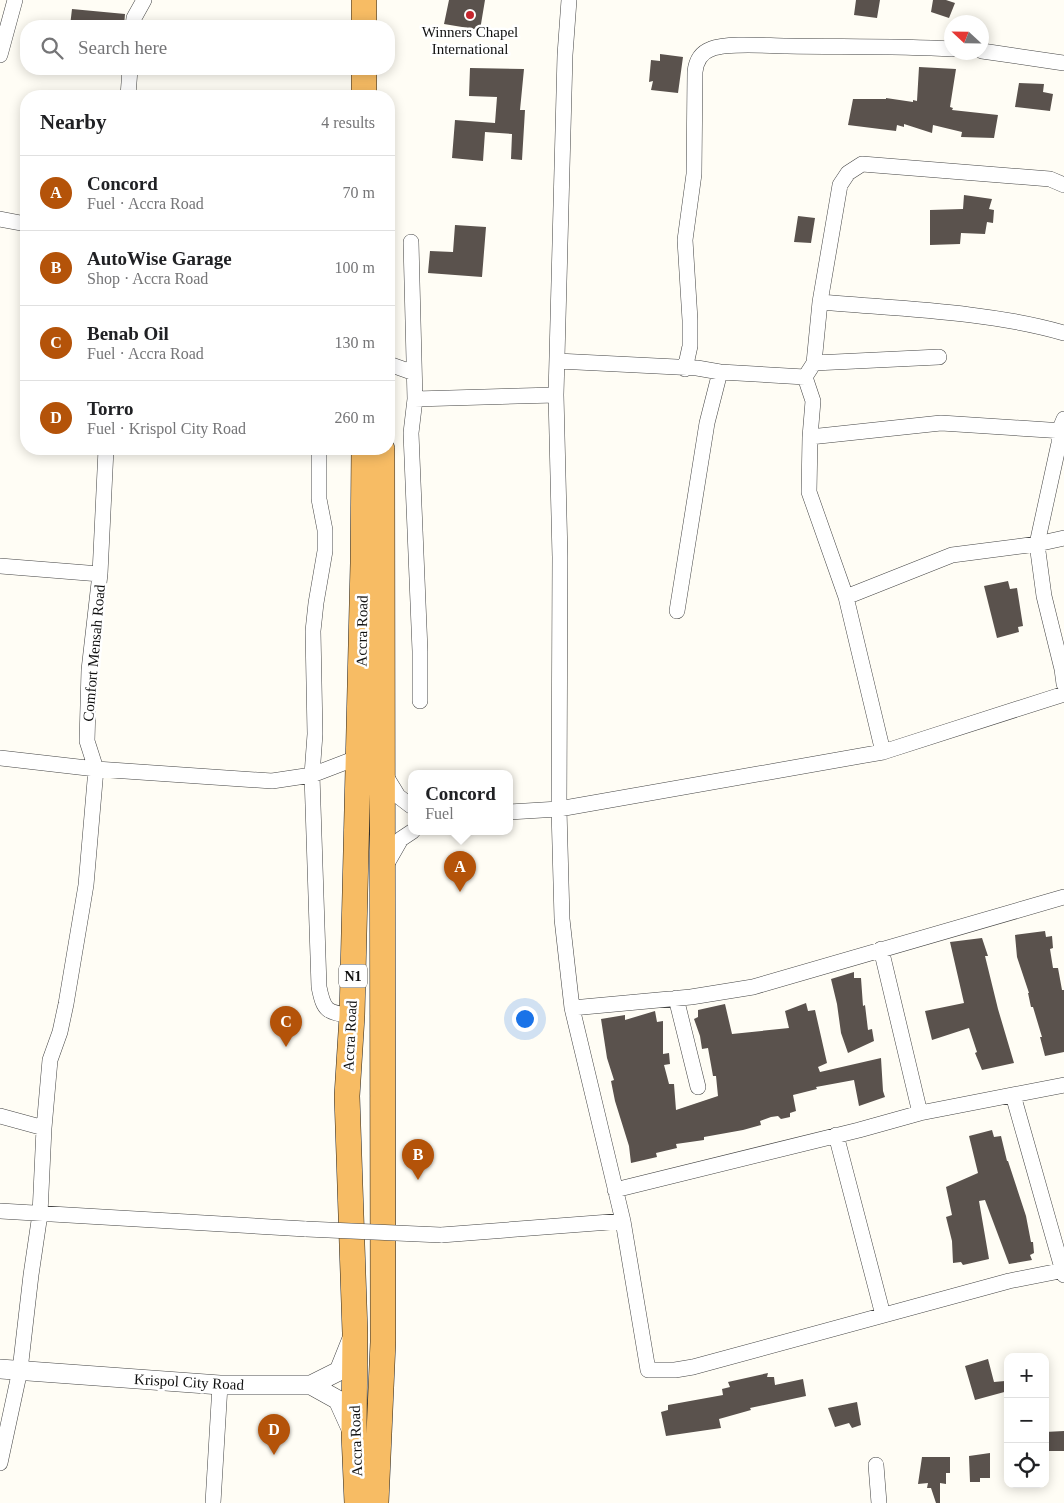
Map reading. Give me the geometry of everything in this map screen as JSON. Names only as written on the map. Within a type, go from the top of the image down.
[{"type":"highway","points":[[364,0],[364,20]]},
{"type":"highway","points":[[381,0],[381,20]]},
{"type":"highway","points":[[364,75],[364,90]]},
{"type":"highway","points":[[381,75],[381,90]]},
{"type":"highway","name":"Accra Road","points":[[357,1503],[354,1434],[355,1333],[347,1096],[352,1016],[359,758],[364,455]]},
{"type":"highway","name":"Accra Road","points":[[376,1503],[383,1342],[382,455]]},
{"type":"street","points":[[0,55],[15,0]]},
{"type":"street","points":[[134,20],[144,0]]},
{"type":"street","points":[[569,0],[565,55],[556,395],[560,557],[559,809],[562,919],[572,1008],[623,1221],[648,1370],[675,1370],[693,1367],[1009,1281],[1064,1272],[1013,1095]]},
{"type":"street","points":[[685,368],[690,346],[685,240],[694,174],[695,72],[696,62],[702,54],[712,48],[762,45],[944,49]]},
{"type":"street","points":[[989,52],[1064,63]]},
{"type":"street","points":[[128,90],[130,75]]},
{"type":"street","points":[[805,377],[814,363],[820,302],[840,185],[848,173],[862,164],[1050,179],[1064,185]]},
{"type":"street","points":[[0,219],[20,223]]},
{"type":"street","points":[[411,242],[415,399],[411,433],[420,651],[420,701]]},
{"type":"street","points":[[820,302],[1007,320],[1064,333]]},
{"type":"street","points":[[814,363],[939,358]]},
{"type":"street","points":[[557,361],[697,368],[720,372],[805,377]]},
{"type":"street","points":[[395,366],[414,373]]},
{"type":"street","points":[[677,611],[707,423],[720,372]]},
{"type":"street","points":[[805,377],[813,401],[809,492],[846,597],[883,752]]},
{"type":"street","points":[[415,399],[556,395]]},
{"type":"street","points":[[810,437],[941,423],[1062,427],[1037,544],[1044,596],[1064,684]]},
{"type":"street","name":"Comfort Mensah Road","points":[[96,769],[87,741],[89,670],[100,574],[106,455]]},
{"type":"street","points":[[319,455],[319,499],[325,530],[325,552],[313,631],[315,734],[312,775],[319,987],[323,1004],[332,1013],[352,1016]]},
{"type":"street","points":[[846,597],[952,555],[1037,544],[1064,538]]},
{"type":"street","points":[[0,566],[100,574]]},
{"type":"street","points":[[513,812],[559,809],[883,752],[1064,694]]},
{"type":"street","points":[[0,758],[96,769],[272,781],[312,775],[359,758]]},
{"type":"street","points":[[0,1462],[20,1370],[40,1214],[44,1128],[50,1060],[64,1014],[86,885],[96,769]]},
{"type":"street","points":[[383,770],[398,796],[408,804]]},
{"type":"street","points":[[383,870],[401,838],[408,834]]},
{"type":"street","points":[[572,1008],[676,998],[753,987],[1064,898]]},
{"type":"street","points":[[881,949],[920,1112]]},
{"type":"street","points":[[676,998],[698,1087]]},
{"type":"street","points":[[615,1190],[920,1112],[1064,1085]]},
{"type":"street","points":[[0,1116],[44,1128]]},
{"type":"street","points":[[836,1135],[883,1315]]},
{"type":"street","points":[[0,1211],[306,1229],[441,1234],[623,1221]]},
{"type":"street","points":[[311,1386],[339,1371],[355,1333]]},
{"type":"street","name":"Krispol City Road","points":[[0,1369],[220,1385],[311,1386],[338,1400],[354,1434]]},
{"type":"street","points":[[213,1503],[220,1385]]},
{"type":"street","points":[[876,1466],[879,1503]]},
{"type":"building","points":[[449,0],[485,0],[480,30],[444,24]]},
{"type":"building","points":[[856,0],[880,0],[877,18],[854,15]]},
{"type":"building","points":[[933,0],[946,0],[955,3],[950,15],[944,16],[931,12]]},
{"type":"building","points":[[72,9],[125,14],[124,20],[71,20]]},
{"type":"building","points":[[660,54],[683,57],[678,93],[651,90],[653,81],[649,82],[651,60],[660,61]]},
{"type":"building","points":[[919,67],[956,69],[950,107],[953,108],[952,110],[998,115],[994,138],[961,137],[962,132],[933,125],[932,133],[904,124],[904,127],[897,125],[896,131],[848,125],[853,99],[886,98],[917,101]]},
{"type":"building","points":[[470,68],[524,69],[520,110],[525,110],[522,160],[511,159],[512,134],[485,132],[483,161],[452,158],[455,120],[495,123],[497,97],[469,96]]},
{"type":"building","points":[[1019,83],[1044,84],[1043,92],[1053,94],[1050,111],[1015,107]]},
{"type":"building","points":[[964,195],[992,199],[989,209],[994,210],[993,223],[987,222],[985,234],[961,233],[960,244],[930,245],[930,210],[963,209]]},
{"type":"building","points":[[798,216],[815,218],[811,243],[794,242]]},
{"type":"building","points":[[455,225],[486,227],[482,277],[428,273],[430,251],[453,252]]},
{"type":"building","points":[[1008,581],[1010,589],[1017,588],[1023,626],[1018,627],[1019,632],[997,638],[984,586]]},
{"type":"building","points":[[1045,931],[1046,937],[1052,936],[1053,948],[1050,949],[1053,968],[1058,968],[1062,990],[1064,990],[1064,1052],[1045,1056],[1040,1037],[1042,1037],[1033,1007],[1031,1007],[1029,993],[1017,957],[1015,935]]},
{"type":"building","points":[[982,938],[988,956],[985,956],[998,1009],[1014,1063],[982,1070],[975,1053],[977,1052],[969,1028],[932,1040],[925,1011],[964,1003],[950,942]]},
{"type":"building","points":[[854,972],[854,978],[861,978],[863,1006],[865,1005],[868,1030],[872,1029],[874,1041],[848,1053],[841,1033],[831,979]]},
{"type":"building","points":[[806,1003],[808,1011],[815,1010],[827,1063],[818,1067],[820,1072],[881,1058],[885,1097],[859,1106],[854,1080],[816,1087],[817,1089],[793,1095],[796,1111],[790,1113],[790,1117],[781,1119],[778,1116],[771,1117],[760,1121],[761,1125],[704,1137],[704,1140],[676,1144],[677,1148],[656,1153],[657,1157],[631,1163],[629,1146],[615,1101],[611,1081],[614,1080],[607,1058],[601,1019],[625,1015],[625,1020],[655,1011],[657,1022],[663,1021],[663,1054],[669,1053],[670,1064],[664,1065],[669,1084],[674,1084],[676,1110],[718,1096],[716,1076],[713,1076],[708,1048],[702,1049],[694,1019],[698,1017],[698,1010],[725,1004],[732,1034],[789,1028],[785,1011]]},
{"type":"building","points":[[992,1130],[994,1137],[1001,1136],[1007,1161],[1026,1216],[1031,1242],[1033,1242],[1034,1253],[1030,1255],[1032,1260],[1009,1264],[985,1200],[979,1201],[989,1259],[963,1265],[961,1262],[953,1263],[952,1241],[946,1217],[952,1215],[946,1187],[978,1173],[969,1136]]},
{"type":"building","points":[[988,1359],[994,1382],[1004,1381],[1004,1392],[975,1400],[965,1366]]},
{"type":"building","points":[[768,1373],[767,1377],[774,1377],[775,1385],[803,1379],[806,1396],[750,1408],[751,1410],[719,1419],[721,1428],[666,1436],[661,1412],[668,1410],[668,1405],[723,1395],[722,1389],[730,1387],[728,1382]]},
{"type":"building","points":[[857,1402],[861,1425],[852,1428],[849,1423],[835,1427],[828,1408]]},
{"type":"building","points":[[1064,1431],[1064,1451],[1049,1451],[1049,1432]]},
{"type":"building","points":[[990,1453],[990,1478],[980,1478],[980,1482],[970,1482],[969,1456]]},
{"type":"building","points":[[922,1457],[950,1457],[950,1473],[946,1473],[946,1484],[940,1483],[940,1503],[936,1503],[931,1488],[927,1488],[928,1483],[918,1484]]},
{"type":"place","name":"Winners Chapel International","points":[[470,15]]},
{"type":"place","name":"Concord","points":[[460,892]]},
{"type":"place","name":"Benab Oil","points":[[286,1047]]},
{"type":"place","name":"AutoWise Garage","points":[[418,1180]]},
{"type":"place","name":"Torro","points":[[274,1455]]}]
